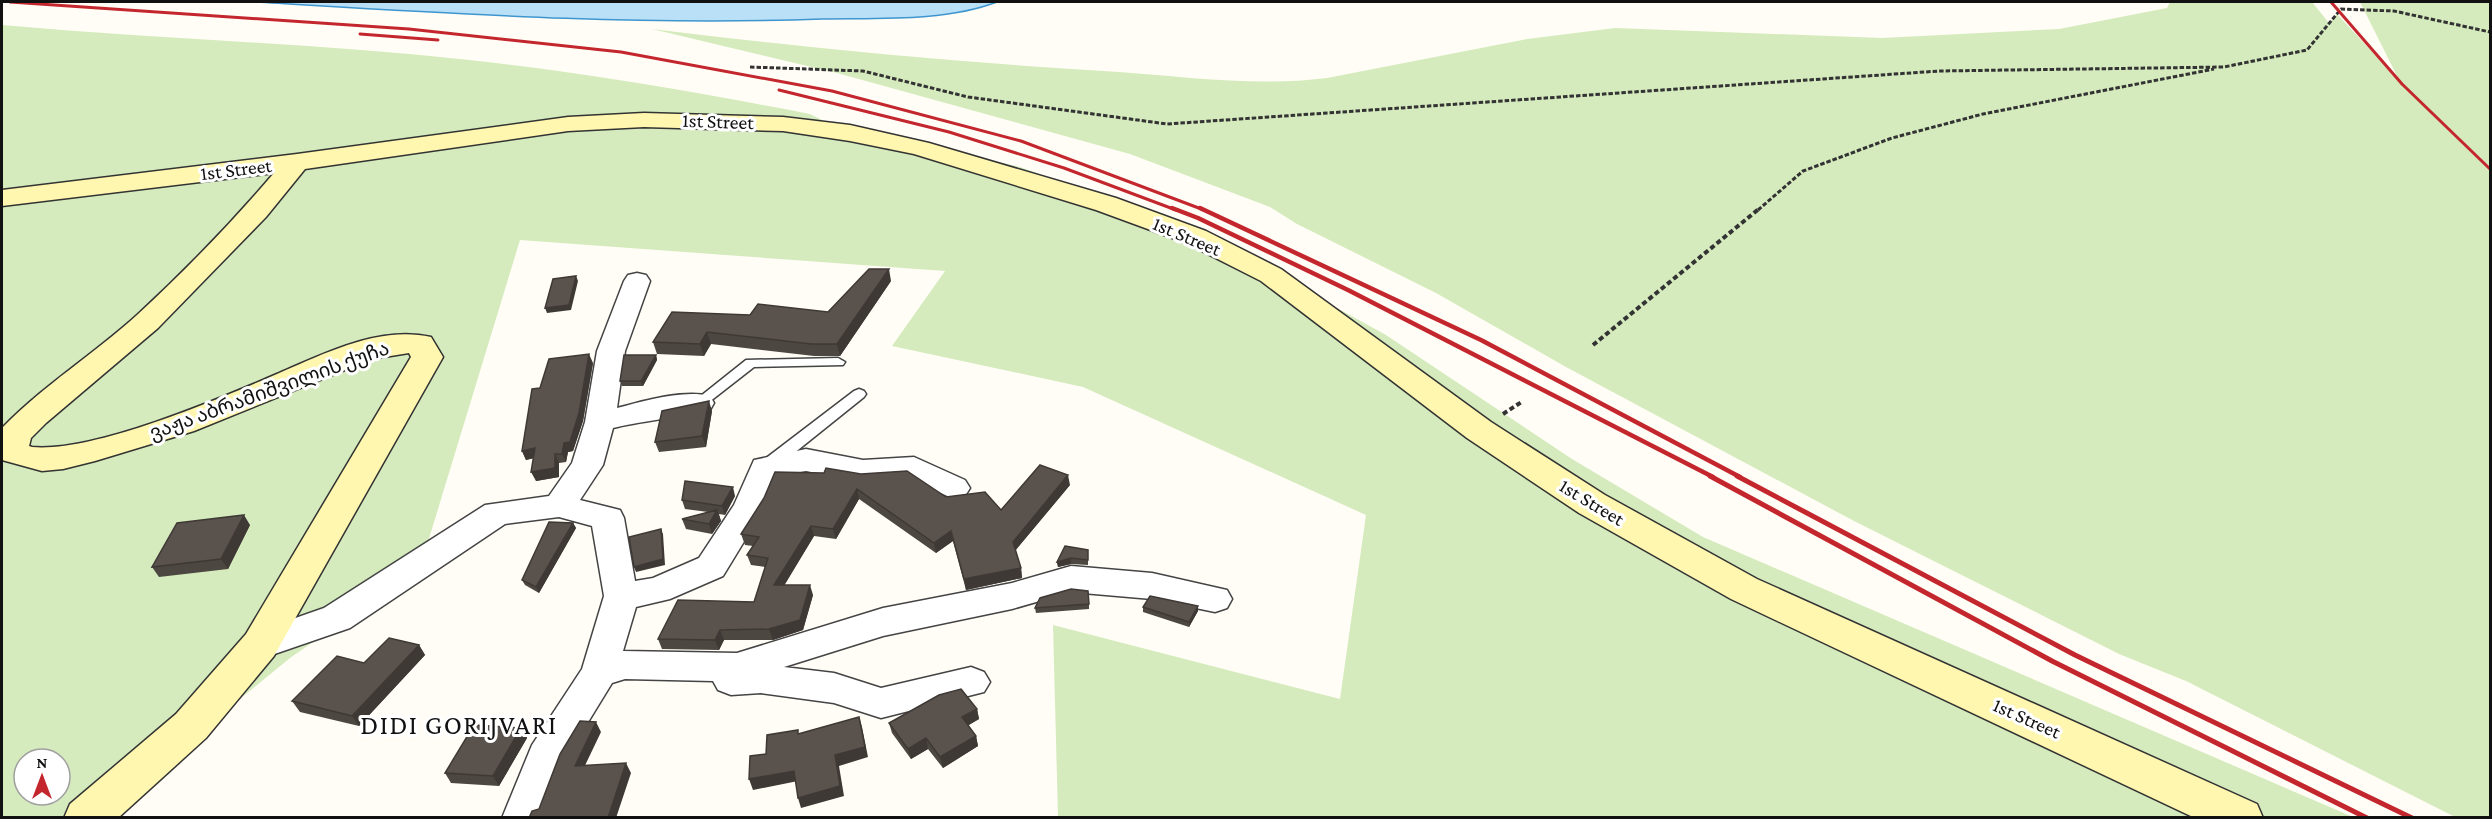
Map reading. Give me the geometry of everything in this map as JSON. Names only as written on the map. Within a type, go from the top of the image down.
[{"type":"main road","name":"1st Street","points":[[2,198],[297,162],[568,124],[644,120],[783,124],[850,133],[921,148],[1106,204],[1196,237],[1271,275],[1479,430],[1592,504],[1744,590],[2241,818]]},
{"type":"main road","name":"ვაჟა აბრამიშვილის ქუჩა","points":[[86,818],[191,726],[260,645],[427,357],[420,344],[400,343],[365,350],[190,421],[118,444],[53,460],[24,459],[11,451],[15,435],[34,415],[147,322],[256,211],[297,162]]},
{"type":"street","points":[[559,506],[587,465],[600,422],[611,351],[637,280]]},
{"type":"street","points":[[600,422],[646,410],[699,403]]},
{"type":"street","points":[[621,596],[658,590],[711,567],[749,507],[765,468],[806,460],[864,471],[914,468],[954,488]]},
{"type":"street","points":[[260,645],[337,618],[497,513],[559,506],[608,518],[613,560],[621,596],[612,669],[546,757],[522,818]]},
{"type":"street","points":[[612,669],[737,667],[883,622],[1012,596],[1071,579],[1152,585],[1215,599]]},
{"type":"street","points":[[612,669],[702,682],[761,678],[834,688],[882,703],[971,682]]},
{"type":"lane","points":[[699,403],[751,363],[838,362]]},
{"type":"lane","points":[[765,468],[859,394]]},
{"type":"path","points":[[1593,345],[1730,234],[1803,171],[1892,138],[1983,114],[2307,50],[2341,9],[2394,10],[2490,32]]},
{"type":"path","points":[[750,67],[863,71],[968,97],[1167,124],[1939,71],[2224,67]]},
{"type":"green space","points":[[2170,2],[2312,2],[2329,23],[2337,14],[2400,82],[2360,2],[2490,2],[2490,817],[2455,817],[2186,681],[2119,654],[1854,521],[1566,367],[1436,293],[1297,224],[1270,207],[1130,154],[837,73],[652,29],[827,49],[944,59],[1275,82],[1327,78],[1527,39],[1615,28],[1882,38],[2059,29],[2167,8]]},
{"type":"green space","points":[[2,25],[352,49],[554,70],[683,90],[810,114],[826,122],[1020,167],[1203,234],[1386,335],[1572,459],[1703,537],[2353,817],[1058,817],[1053,625],[1340,699],[1366,515],[1083,387],[892,346],[945,271],[520,240],[420,568],[290,658],[96,817],[2,817]]},
{"type":"water","points":[[256,2],[997,2],[955,13],[911,18],[680,21],[539,17]]},
{"type":"building","points":[[869,269],[889,269],[837,344],[811,344],[707,332],[700,344],[653,342],[672,312],[750,315],[758,304],[828,312]]},
{"type":"building","points":[[576,276],[569,305],[545,308],[553,279]]},
{"type":"building","points":[[589,354],[579,413],[570,442],[564,443],[562,454],[555,454],[555,468],[531,472],[535,448],[522,451],[532,389],[540,388],[549,359]]},
{"type":"building","points":[[624,355],[656,355],[641,381],[620,381]]},
{"type":"building","points":[[709,401],[702,436],[655,442],[662,411]]},
{"type":"building","points":[[1040,465],[1068,475],[1013,542],[1021,568],[964,579],[951,531],[934,543],[857,489],[833,529],[811,526],[774,585],[810,585],[800,620],[769,629],[720,630],[715,640],[658,639],[678,600],[754,602],[768,558],[747,555],[759,537],[741,534],[764,498],[775,472],[824,473],[826,468],[861,474],[907,471],[946,497],[985,492],[1001,510]]},
{"type":"building","points":[[685,481],[733,487],[722,506],[682,500]]},
{"type":"building","points":[[717,510],[709,524],[682,519]]},
{"type":"building","points":[[244,515],[221,559],[152,567],[177,523]]},
{"type":"building","points":[[549,522],[573,523],[536,587],[522,580]]},
{"type":"building","points":[[661,529],[663,559],[634,567],[629,537]]},
{"type":"building","points":[[1065,546],[1088,550],[1088,560],[1071,558],[1057,562]]},
{"type":"building","points":[[1071,589],[1088,591],[1089,604],[1035,608],[1040,598]]},
{"type":"building","points":[[1150,596],[1198,606],[1189,622],[1143,607]]},
{"type":"building","points":[[389,638],[419,645],[352,716],[292,701],[337,656],[364,663]]},
{"type":"building","points":[[961,689],[977,709],[962,717],[976,736],[940,757],[926,738],[908,749],[889,723],[939,695]]},
{"type":"building","points":[[859,717],[865,747],[835,755],[840,786],[798,798],[794,771],[749,779],[750,756],[766,754],[767,735],[798,730],[798,734]]},
{"type":"building","points":[[580,721],[596,722],[575,766],[626,763],[608,818],[529,818],[532,811],[539,809],[560,754]]},
{"type":"building","points":[[474,725],[521,728],[493,776],[445,773]]},
{"type":"railway","points":[[10,2],[409,29],[621,52],[832,91],[1021,141],[1204,210]]},
{"type":"railway","points":[[2331,2],[2402,84],[2490,169]]},
{"type":"railway","points":[[360,34],[438,40]]},
{"type":"railway","points":[[779,90],[949,132],[1064,168],[1176,210]]},
{"type":"railway","points":[[1172,208],[1198,218],[1348,290],[1713,477]]},
{"type":"railway","points":[[1200,208],[1481,340],[1740,477]]},
{"type":"railway","points":[[1710,476],[2052,661],[2367,818]]},
{"type":"railway","points":[[1737,476],[2075,655],[2412,818]]},
{"type":"district","name":"DIDI GORIJVARI","points":[[459,725]]}]
